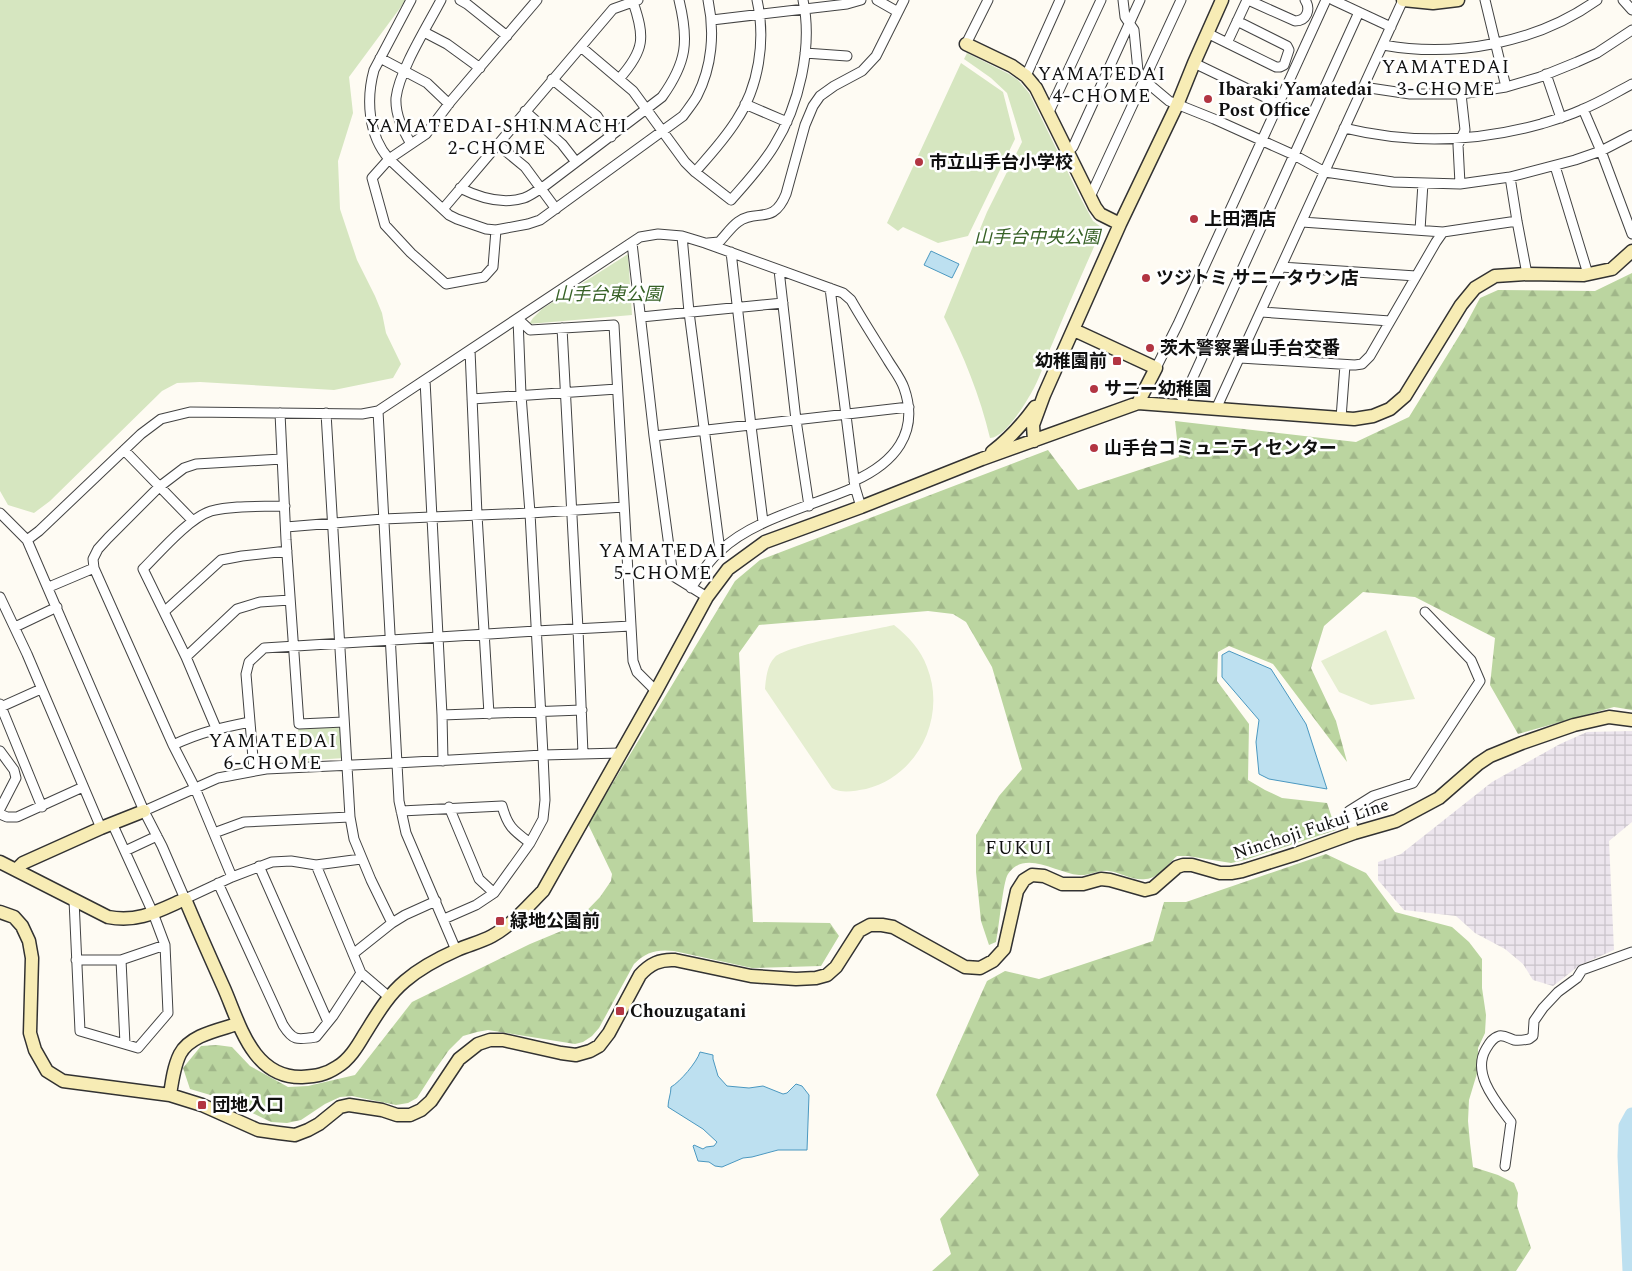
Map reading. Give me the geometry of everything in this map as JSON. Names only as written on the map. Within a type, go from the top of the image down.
[{"type":"street","points":[[411,0],[374,70],[371,82],[370,110],[376,136],[389,159],[443,209],[457,219],[496,230],[540,220],[683,116],[697,96],[706,72],[712,41],[712,20],[708,0]]},
{"type":"street","points":[[411,144],[400,122],[396,97],[404,71],[441,0]]},
{"type":"street","points":[[460,0],[507,36]]},
{"type":"street","points":[[460,188],[476,196],[500,201],[525,198],[542,188],[647,110],[662,97],[680,68],[686,38],[685,23],[679,0]]},
{"type":"street","points":[[695,172],[721,142],[737,120],[745,104],[758,67],[760,14],[757,0]]},
{"type":"street","points":[[712,20],[760,14],[804,5],[861,0]]},
{"type":"street","points":[[877,0],[898,12]]},
{"type":"street","points":[[705,243],[719,242],[738,221],[752,216],[765,216],[782,205],[805,124],[813,106],[820,96],[862,71],[876,56],[904,0]]},
{"type":"street","points":[[988,0],[966,44],[1012,66],[1026,76],[1036,88],[1100,214],[1120,224]]},
{"type":"street","points":[[1026,76],[1060,0]]},
{"type":"street","points":[[1048,114],[1101,0]]},
{"type":"street","points":[[1123,0],[1125,17],[1134,30],[1138,71],[1144,80],[1169,101],[1214,118],[1325,172],[1394,182],[1460,184],[1510,177],[1555,166],[1601,151],[1632,135]]},
{"type":"street","points":[[1067,152],[1073,147],[1140,0]]},
{"type":"street","points":[[1090,197],[1181,0]]},
{"type":"street","points":[[1034,441],[1033,425],[1044,395],[1120,224],[1177,105],[1222,0]]},
{"type":"street","points":[[1227,43],[1247,0],[1295,21],[1300,21],[1306,15],[1308,5],[1305,0]]},
{"type":"street","points":[[1138,403],[1178,324],[1326,0]]},
{"type":"street","points":[[1333,0],[1391,27]]},
{"type":"street","points":[[1216,409],[1403,0],[1433,2],[1453,0]]},
{"type":"street","points":[[1485,0],[1506,87]]},
{"type":"street","points":[[1383,45],[1444,50],[1495,43],[1547,28],[1570,18],[1597,0]]},
{"type":"street","points":[[1623,0],[1632,10]]},
{"type":"street","points":[[443,209],[552,78],[613,9],[636,1],[641,44],[633,62],[619,79]]},
{"type":"street","points":[[496,230],[493,267],[484,277],[446,284],[411,253],[385,224],[372,178],[389,159],[426,134],[507,36],[532,2]]},
{"type":"street","points":[[581,47],[633,91],[685,162],[731,200],[754,174],[774,146],[787,122],[799,85],[805,53],[804,5]]},
{"type":"street","points":[[1180,406],[1359,12]]},
{"type":"street","points":[[1207,33],[1276,67],[1284,65],[1289,50],[1287,46],[1236,21]]},
{"type":"street","points":[[1363,87],[1410,94],[1461,94],[1506,87],[1546,74],[1597,53],[1632,30]]},
{"type":"street","points":[[424,32],[447,44],[480,68]]},
{"type":"street","points":[[805,53],[847,56]]},
{"type":"street","points":[[380,58],[427,83],[449,104]]},
{"type":"street","points":[[1194,63],[1279,104]]},
{"type":"street","points":[[1546,74],[1560,118]]},
{"type":"street","points":[[552,78],[597,116],[611,137]]},
{"type":"street","points":[[1344,128],[1395,137],[1461,139],[1518,130],[1560,118],[1583,109],[1632,84]]},
{"type":"street","points":[[1460,184],[1458,146],[1465,130],[1461,94]]},
{"type":"street","points":[[745,104],[787,122]]},
{"type":"street","points":[[1583,109],[1632,234]]},
{"type":"street","points":[[525,111],[562,144],[576,162]]},
{"type":"street","points":[[498,144],[525,167],[556,209]]},
{"type":"street","points":[[1555,166],[1588,274]]},
{"type":"street","points":[[1510,177],[1527,274]]},
{"type":"street","points":[[1420,230],[1423,184]]},
{"type":"street","points":[[1302,222],[1443,232],[1517,222]]},
{"type":"street","points":[[1240,358],[1345,365],[1362,364],[1370,356],[1443,232]]},
{"type":"street","points":[[27,540],[39,531],[141,434],[161,419],[190,412],[362,414],[378,411],[640,237],[658,234],[682,236],[705,243],[844,293],[851,300],[904,387],[909,407],[908,428],[895,453],[870,474],[855,484],[809,506],[764,522],[736,539],[720,551],[701,572],[691,588]]},
{"type":"street","points":[[682,236],[689,312],[720,551]]},
{"type":"street","points":[[632,243],[654,436],[673,576],[707,596]]},
{"type":"street","points":[[0,513],[27,540],[49,587],[144,811],[157,836],[226,991],[238,1024],[248,1043],[260,1059],[274,1070],[293,1077],[320,1076],[338,1067],[354,1051],[389,997],[405,981],[423,967],[502,930],[517,918],[543,890],[656,691],[707,596],[728,569],[765,542],[860,508],[982,459],[1138,403],[1354,419],[1373,416],[1390,409],[1405,396],[1461,305],[1475,288],[1495,276],[1588,274],[1612,269],[1632,251]]},
{"type":"street","points":[[731,252],[764,522]]},
{"type":"street","points":[[1281,267],[1416,276]]},
{"type":"street","points":[[779,270],[796,420],[809,506]]},
{"type":"street","points":[[830,288],[845,414],[860,508]]},
{"type":"street","points":[[641,317],[782,303]]},
{"type":"street","points":[[1261,312],[1390,321]]},
{"type":"street","points":[[518,319],[530,330],[614,325],[633,661],[637,672],[656,691]]},
{"type":"street","points":[[444,919],[476,905],[494,893],[530,843],[543,819],[545,800],[543,755],[518,319]]},
{"type":"street","points":[[562,328],[583,754]]},
{"type":"street","points":[[1074,330],[1156,368]]},
{"type":"street","points":[[470,350],[476,515],[489,714]]},
{"type":"street","points":[[1341,418],[1345,365]]},
{"type":"street","points":[[425,380],[443,761]]},
{"type":"street","points":[[472,399],[617,389]]},
{"type":"street","points":[[982,459],[1008,440],[1025,422],[1044,395]]},
{"type":"street","points":[[654,436],[909,407]]},
{"type":"street","points":[[378,411],[396,763],[401,811],[406,833],[456,950]]},
{"type":"street","points":[[280,413],[299,724],[344,722]]},
{"type":"street","points":[[326,413],[350,817],[354,839],[392,923]]},
{"type":"street","points":[[124,450],[193,520]]},
{"type":"street","points":[[232,877],[195,788],[173,745],[94,568],[93,559],[98,549],[159,487],[184,468],[196,464],[282,459]]},
{"type":"street","points":[[216,728],[165,611],[143,569],[193,520],[209,512],[225,508],[285,506]]},
{"type":"street","points":[[286,527],[384,519],[624,507]]},
{"type":"street","points":[[165,611],[221,560],[287,551]]},
{"type":"street","points":[[49,587],[94,568]]},
{"type":"street","points":[[0,597],[15,627],[83,787],[125,851],[165,945],[169,1007],[167,1016],[138,1048],[80,1031],[74,900]]},
{"type":"street","points":[[186,657],[237,609],[260,602],[290,600]]},
{"type":"street","points":[[15,627],[57,607]]},
{"type":"street","points":[[1354,833],[1350,812],[1373,796],[1413,783],[1480,681],[1471,660],[1425,612]]},
{"type":"street","points":[[254,770],[246,674],[249,662],[264,648],[631,626]]},
{"type":"street","points":[[41,689],[1,705],[42,807]]},
{"type":"street","points":[[442,716],[582,710]]},
{"type":"street","name":"Ninchoji Fukui Line","points":[[0,912],[14,917],[22,926],[29,941],[32,958],[30,1033],[35,1050],[46,1070],[63,1081],[170,1095],[202,1105],[258,1130],[295,1134],[308,1130],[319,1124],[340,1107],[349,1105],[382,1110],[397,1115],[410,1115],[431,1101],[459,1059],[478,1044],[490,1040],[503,1040],[576,1055],[590,1051],[599,1046],[609,1033],[640,975],[657,962],[675,960],[751,976],[796,979],[816,978],[827,975],[836,967],[859,931],[870,925],[882,925],[893,927],[965,967],[980,968],[993,961],[1004,949],[1017,891],[1024,880],[1032,874],[1044,876],[1062,884],[1083,884],[1101,879],[1145,890],[1153,888],[1177,867],[1183,865],[1192,865],[1220,873],[1231,873],[1396,821],[1439,798],[1490,756],[1574,725],[1609,718],[1632,720]]},
{"type":"street","points":[[173,745],[216,728],[250,722]]},
{"type":"street","points":[[0,751],[14,770],[16,778],[0,809]]},
{"type":"street","points":[[16,870],[23,863],[218,778],[254,770],[543,755],[620,753]]},
{"type":"street","points":[[0,814],[7,817],[17,817],[83,787]]},
{"type":"street","points":[[401,811],[502,806],[512,830],[530,843]]},
{"type":"street","points":[[449,808],[479,879],[494,893]]},
{"type":"street","points":[[214,833],[244,822],[350,817]]},
{"type":"street","points":[[125,851],[157,836]]},
{"type":"street","points":[[0,862],[108,917],[122,920],[153,913],[232,877],[272,862],[291,860],[316,865],[362,859]]},
{"type":"street","points":[[316,865],[361,973],[389,997]]},
{"type":"street","points":[[259,866],[328,1022]]},
{"type":"street","points":[[218,884],[282,1025],[290,1036],[302,1040],[316,1037],[361,973]]},
{"type":"street","points":[[354,954],[404,915],[436,901]]},
{"type":"street","points":[[76,960],[121,960],[165,945]]},
{"type":"street","points":[[1505,1166],[1511,1122],[1492,1096],[1483,1075],[1484,1053],[1490,1042],[1497,1036],[1504,1036],[1513,1040],[1529,1039],[1533,1036],[1534,1021],[1543,1008],[1558,992],[1577,978],[1582,970],[1632,952]]},
{"type":"street","points":[[121,960],[125,1044]]},
{"type":"street","points":[[170,1095],[176,1066],[181,1052],[188,1043],[238,1024]]},
{"type":"shaded area","points":[[1632,731],[1632,822],[1609,841],[1614,950],[1580,965],[1553,986],[1533,980],[1523,964],[1505,949],[1475,933],[1456,916],[1404,910],[1378,880],[1378,862],[1401,854],[1492,782],[1560,744],[1587,732]]},
{"type":"green space","points":[[0,0],[406,0],[349,77],[353,113],[338,161],[340,209],[357,260],[375,296],[382,313],[386,333],[401,364],[393,378],[334,390],[200,382],[177,383],[162,391],[50,501],[34,513],[8,505],[0,491]]},
{"type":"green space","name":"山手台中央公園","points":[[967,53],[1009,74],[1018,80],[1029,93],[1080,197],[1093,221],[1101,227],[1034,388],[1003,432],[990,438],[971,376],[944,317],[987,212],[1022,142],[1007,93],[991,78],[964,59]]},
{"type":"green space","points":[[961,63],[1003,92],[1015,139],[968,236],[938,243],[903,227],[898,231],[887,223]]},
{"type":"green space","name":"山手台東公園","points":[[628,254],[632,315],[529,324],[542,309]]},
{"type":"green space","points":[[1632,273],[1632,710],[1614,707],[1518,734],[1490,685],[1495,638],[1415,597],[1363,592],[1324,626],[1311,668],[1336,721],[1347,762],[1273,664],[1229,646],[1218,652],[1217,681],[1249,724],[1248,780],[1282,798],[1327,803],[1336,830],[1231,863],[1177,856],[1155,876],[1146,879],[1137,879],[1105,871],[1079,875],[1041,864],[1023,863],[1015,867],[1006,878],[996,942],[989,945],[981,921],[976,872],[976,835],[999,796],[1022,769],[992,667],[966,622],[953,614],[928,611],[759,625],[739,653],[753,922],[830,923],[839,936],[821,966],[752,968],[674,951],[662,950],[652,952],[634,964],[599,1028],[583,1042],[575,1044],[488,1030],[463,1036],[449,1050],[417,1098],[408,1103],[396,1105],[352,1096],[340,1097],[325,1104],[301,1120],[287,1123],[271,1122],[224,1099],[190,1089],[183,1068],[201,1046],[217,1045],[232,1047],[250,1066],[288,1087],[308,1086],[355,1075],[412,1002],[530,944],[571,927],[600,897],[611,881],[612,874],[588,824],[735,581],[760,560],[1048,450],[1078,490],[1179,457],[1175,421],[1356,442],[1409,417],[1464,328],[1480,298],[1498,290],[1595,291]]},
{"type":"green space","points":[[894,625],[914,644],[921,655],[927,667],[932,686],[933,705],[930,724],[924,742],[913,758],[900,771],[884,782],[866,789],[836,790],[832,788],[765,689],[766,676],[772,660],[783,652],[831,638]]},
{"type":"green space","points":[[1386,630],[1415,699],[1371,705],[1339,692],[1321,661]]},
{"type":"green space","points":[[342,725],[344,758],[299,761],[298,727]]},
{"type":"green space","points":[[1326,854],[1366,873],[1395,912],[1452,927],[1469,942],[1482,959],[1482,988],[1486,1015],[1485,1033],[1478,1048],[1478,1070],[1469,1100],[1470,1143],[1473,1167],[1498,1175],[1514,1183],[1518,1193],[1517,1206],[1531,1248],[1516,1271],[932,1271],[951,1254],[940,1219],[979,1175],[936,1095],[987,981],[1005,971],[1039,979],[1153,941],[1164,902],[1186,902]]},
{"type":"water","points":[[931,251],[959,264],[952,278],[924,265]]},
{"type":"water","points":[[1229,651],[1271,669],[1306,724],[1327,789],[1269,779],[1259,774],[1256,742],[1259,720],[1222,677],[1222,655]]},
{"type":"water","points":[[700,1052],[713,1055],[718,1076],[727,1086],[749,1088],[763,1086],[783,1094],[787,1093],[796,1084],[802,1086],[809,1095],[807,1150],[778,1150],[743,1158],[722,1167],[715,1166],[709,1162],[698,1161],[694,1145],[703,1149],[714,1146],[717,1142],[703,1129],[668,1107],[671,1087],[688,1071]]},
{"type":"waterway","points":[[1630,1271],[1625,1156],[1626,1126],[1632,1115]]},
{"type":"place","name":"Ibaraki Yamatedai Post Office","points":[[1208,99]]},
{"type":"place","name":"市立山手台小学校","points":[[919,162]]},
{"type":"place","name":"上田酒店","points":[[1194,219]]},
{"type":"place","name":"ツジトミ サニータウン店","points":[[1146,278]]},
{"type":"place","name":"茨木警察署山手台交番","points":[[1150,348]]},
{"type":"place","name":"幼稚園前","points":[[1117,361]]},
{"type":"place","name":"サニー幼稚園","points":[[1094,389]]},
{"type":"place","name":"山手台コミュニティセンター","points":[[1094,448]]},
{"type":"place","name":"緑地公園前","points":[[500,921]]},
{"type":"place","name":"Chouzugatani","points":[[620,1011]]},
{"type":"place","name":"団地入口","points":[[202,1105]]},
{"type":"district","name":"YAMATEDAI 3-CHOME","points":[[1446,78]]},
{"type":"district","name":"YAMATEDAI 4-CHOME","points":[[1102,85]]},
{"type":"district","name":"YAMATEDAI-SHINMACHI 2-CHOME","points":[[497,137]]},
{"type":"district","name":"YAMATEDAI 5-CHOME","points":[[663,562]]},
{"type":"district","name":"YAMATEDAI 6-CHOME","points":[[273,752]]},
{"type":"district","name":"FUKUI","points":[[1019,848]]}]
